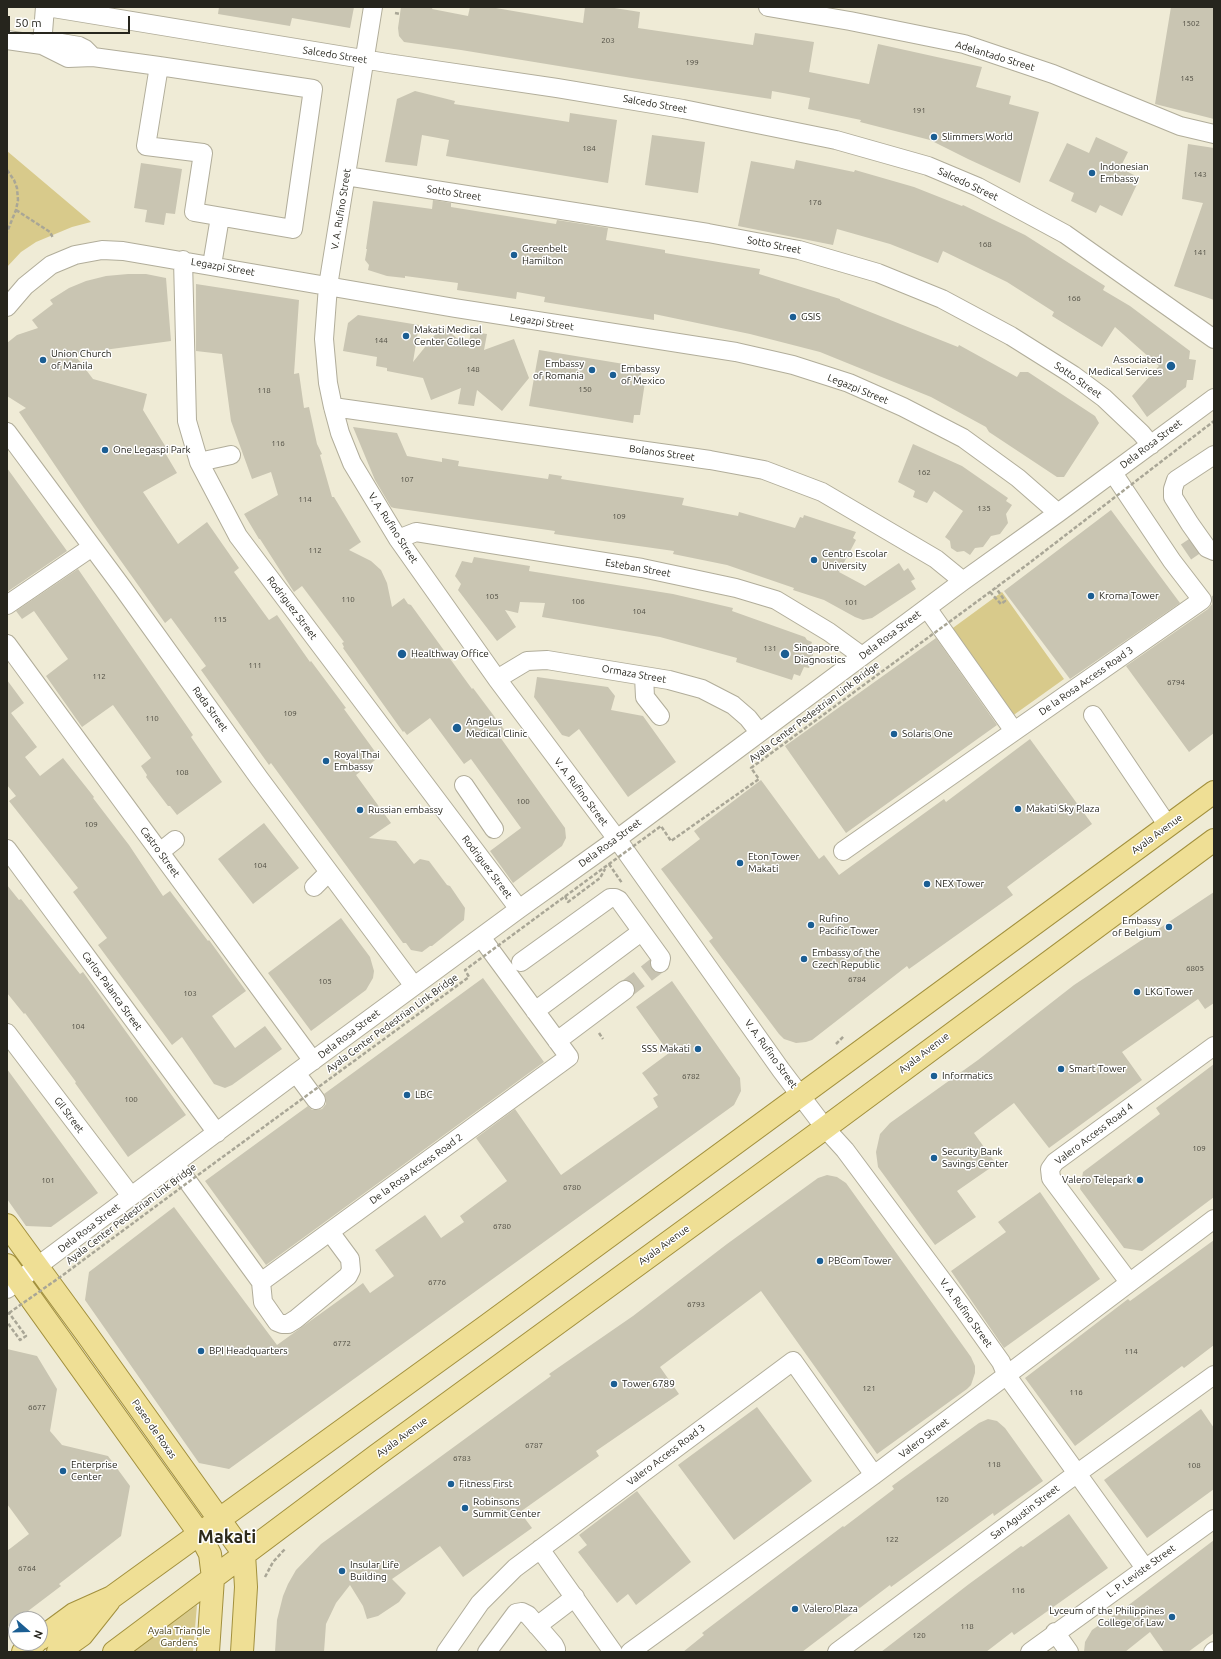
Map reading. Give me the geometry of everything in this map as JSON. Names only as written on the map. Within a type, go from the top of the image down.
[{"type":"main road","name":"Ayala Avenue","points":[[48,1633],[74,1614],[112,1597],[485,1327],[1214,792]]},
{"type":"main road","name":"Ayala Avenue","points":[[114,1652],[244,1554],[1214,840]]},
{"type":"main road","name":"Paseo de Roxas","points":[[7,1225],[86,1332],[218,1520],[244,1554]]},
{"type":"main road","points":[[11,1278],[199,1534],[210,1554],[213,1578],[208,1652]]},
{"type":"main road","points":[[242,1652],[246,1587],[244,1554]]},
{"type":"main road","name":"Ayala Avenue","points":[[58,1652],[82,1635],[112,1597]]},
{"type":"street","points":[[42,45],[46,7]]},
{"type":"street","name":"Salcedo Street","points":[[46,7],[365,60],[557,88],[683,109],[836,140],[928,166],[978,187],[1065,234],[1214,339]]},
{"type":"street","name":"V. A. Rufino Street","points":[[373,7],[328,286],[324,339],[328,383],[333,407],[340,433],[352,463],[398,540],[497,679],[617,839],[824,1128],[845,1150],[962,1307],[1002,1362],[1007,1376],[1145,1568]]},
{"type":"street","name":"Adelantado Street","points":[[768,7],[850,21],[964,44],[1054,74],[1180,126],[1214,134]]},
{"type":"street","points":[[7,40],[42,45],[56,42],[79,46],[86,49],[93,57],[159,66],[313,89],[293,229],[194,212],[203,153],[146,146],[159,66]]},
{"type":"street","name":"Sotto Street","points":[[346,176],[708,233],[799,250],[878,273],[949,303],[1011,336],[1073,375],[1104,398],[1141,433],[1151,445]]},
{"type":"street","points":[[212,265],[220,217]]},
{"type":"street","name":"Legazpi Street","points":[[7,307],[25,286],[51,265],[75,255],[102,250],[123,251],[183,260],[455,308],[736,352],[793,365],[849,383],[903,407],[963,438],[1018,478],[1058,514]]},
{"type":"street","name":"Rodriguez Street","points":[[183,260],[187,421],[199,462],[238,536],[519,909]]},
{"type":"street","name":"Dela Rosa Street","points":[[11,1278],[37,1266],[414,986],[617,839],[962,581],[1058,514],[1214,398]]},
{"type":"street","name":"Bolanos Street","points":[[333,407],[710,460],[764,470],[822,492],[936,559],[962,581]]},
{"type":"street","name":"Rada Street","points":[[7,432],[92,547],[254,782],[329,872],[414,986]]},
{"type":"street","points":[[199,462],[231,455]]},
{"type":"street","points":[[1214,455],[1176,480],[1173,489],[1173,498],[1207,548],[1214,551]]},
{"type":"street","name":"De la Rosa Access Road 3","points":[[843,851],[1202,600],[1179,557],[1113,473]]},
{"type":"street","name":"Esteban Street","points":[[398,540],[416,532],[642,568],[736,588],[776,600],[829,632],[862,656]]},
{"type":"street","points":[[7,605],[92,547]]},
{"type":"street","points":[[927,608],[1014,731]]},
{"type":"street","name":"Castro Street","points":[[7,644],[313,1061]]},
{"type":"street","name":"Ormaza Street","points":[[497,679],[527,661],[547,660],[669,680],[702,689],[733,705],[748,718],[759,732]]},
{"type":"street","points":[[644,676],[645,696],[660,716]]},
{"type":"street","points":[[1093,715],[1168,826]]},
{"type":"street","points":[[464,785],[494,829]]},
{"type":"street","points":[[452,820],[476,802]]},
{"type":"street","points":[[160,852],[175,840]]},
{"type":"street","name":"Carlos Palanca Street","points":[[7,849],[217,1133]]},
{"type":"street","points":[[314,887],[329,872]]},
{"type":"street","points":[[521,962],[610,898],[615,898],[619,900],[661,958],[660,963]]},
{"type":"street","points":[[535,1011],[641,932]]},
{"type":"street","name":"De la Rosa Access Road 2","points":[[261,1282],[569,1057],[481,937]]},
{"type":"street","points":[[557,1040],[625,990]]},
{"type":"street","name":"Gil Street","points":[[7,1034],[131,1196]]},
{"type":"street","name":"Valero Access Road 4","points":[[1129,1282],[1051,1178],[1050,1169],[1055,1162],[1214,1046]]},
{"type":"street","points":[[296,1073],[316,1100]]},
{"type":"street","points":[[175,1164],[218,1233],[261,1282],[262,1302],[277,1322],[288,1324],[296,1319],[348,1276],[351,1270],[350,1259],[330,1232]]},
{"type":"street","name":"Valero Street","points":[[630,1652],[874,1475],[1214,1219]]},
{"type":"street","name":"Valero Access Road 3","points":[[446,1652],[480,1602],[515,1568],[793,1361],[874,1475]]},
{"type":"street","name":"San Agustin Street","points":[[837,1652],[1078,1473],[1214,1375]]},
{"type":"street","name":"L. P. Leviste Street","points":[[1030,1652],[1055,1632],[1214,1519]]},
{"type":"street","points":[[540,1549],[613,1652]]},
{"type":"street","points":[[537,1626],[574,1597]]},
{"type":"street","points":[[488,1652],[516,1613],[522,1612],[528,1615],[554,1645],[556,1652]]},
{"type":"street","points":[[1055,1632],[1070,1652]]},
{"type":"path","points":[[395,13],[400,14]]},
{"type":"path","points":[[7,170],[14,180],[17,188],[16,210],[7,232]]},
{"type":"path","points":[[16,210],[50,232],[53,238]]},
{"type":"path","name":"Ayala Center Pedestrian Link Bridge","points":[[8,1314],[469,977],[465,970],[661,826],[671,841],[759,779],[751,768],[996,588],[1214,421]]},
{"type":"path","points":[[990,592],[1001,604],[1005,601],[996,588]]},
{"type":"path","points":[[608,864],[618,876]]},
{"type":"path","points":[[568,902],[600,878]]},
{"type":"path","points":[[599,1033],[603,1039]]},
{"type":"path","points":[[7,1322],[20,1340],[26,1336],[8,1314]]},
{"type":"path","points":[[265,1579],[273,1562],[289,1546]]},
{"type":"green space","points":[[7,151],[91,222],[72,227],[36,242],[21,252],[7,267]]},
{"type":"green space","points":[[1002,592],[1064,679],[1008,719],[946,633]]},
{"type":"green space","name":"Ayala Triangle Gardens","points":[[197,1605],[193,1652],[132,1652]]},
{"type":"building","points":[[219,7],[354,7],[350,28],[292,18],[290,26],[218,14]]},
{"type":"building","points":[[401,7],[433,7],[432,9],[468,16],[470,7],[490,7],[583,23],[585,7],[608,7],[640,12],[638,28],[753,45],[755,33],[814,42],[809,72],[869,84],[878,44],[982,67],[976,87],[1011,96],[1009,104],[1039,112],[1020,183],[930,140],[860,122],[861,120],[808,109],[810,98],[772,91],[771,99],[404,42],[399,36],[398,28]]},
{"type":"building","points":[[1171,7],[1214,7],[1214,119],[1155,104]]},
{"type":"building","points":[[415,91],[455,101],[454,104],[569,122],[570,113],[617,120],[608,183],[446,156],[449,140],[422,135],[417,166],[385,162],[397,99]]},
{"type":"building","points":[[652,135],[705,142],[698,193],[645,185]]},
{"type":"building","name":"Indonesian Embassy","points":[[1096,137],[1128,152],[1120,168],[1140,178],[1122,216],[1100,205],[1096,213],[1071,201],[1074,193],[1049,181],[1067,143],[1089,153]]},
{"type":"building","points":[[1188,144],[1214,148],[1214,300],[1174,286],[1203,203],[1182,199]]},
{"type":"building","points":[[796,160],[854,172],[855,170],[914,187],[962,206],[963,205],[1025,235],[1105,286],[1103,290],[1130,306],[1190,351],[1189,359],[1196,360],[1193,380],[1187,380],[1186,387],[1147,417],[1132,396],[1159,366],[1115,327],[1102,347],[1052,316],[1054,312],[1007,282],[943,251],[938,263],[890,244],[837,229],[833,245],[738,226],[751,161],[794,169]]},
{"type":"building","points":[[141,163],[182,169],[175,214],[166,213],[164,225],[145,222],[147,210],[134,208]]},
{"type":"building","points":[[433,200],[451,203],[451,207],[556,224],[557,220],[608,228],[606,240],[665,250],[665,253],[760,269],[759,274],[840,299],[958,347],[959,345],[1017,377],[1020,372],[1028,372],[1095,416],[1099,423],[1064,477],[1057,477],[989,432],[986,427],[931,397],[820,352],[750,334],[654,314],[654,320],[544,302],[545,297],[517,292],[516,299],[457,290],[458,283],[405,276],[405,278],[387,276],[368,270],[369,265],[365,260],[373,201],[432,209]]},
{"type":"building","points":[[146,274],[166,278],[171,341],[74,354],[93,379],[147,394],[143,410],[167,449],[164,451],[177,473],[143,492],[178,544],[207,522],[239,568],[234,572],[269,620],[277,615],[310,662],[311,661],[346,708],[344,709],[379,757],[356,775],[391,823],[369,838],[396,841],[414,864],[420,859],[429,861],[447,885],[450,886],[465,908],[464,920],[432,946],[422,952],[411,950],[406,943],[403,943],[271,763],[269,765],[201,670],[206,666],[171,618],[165,623],[94,523],[19,412],[26,408],[7,396],[7,343],[17,335],[38,328],[32,320],[53,304],[50,300],[69,288],[86,281],[106,276]]},
{"type":"building","points":[[196,284],[299,300],[294,374],[299,373],[304,408],[309,407],[317,444],[322,454],[320,455],[332,497],[334,497],[361,542],[349,550],[371,561],[381,570],[387,583],[392,607],[404,598],[408,604],[411,605],[472,689],[473,688],[506,732],[500,737],[565,828],[566,838],[562,846],[513,883],[490,851],[521,828],[471,759],[464,764],[430,718],[407,735],[404,731],[403,732],[343,648],[342,643],[344,642],[302,586],[294,592],[244,514],[278,495],[271,472],[252,479],[231,421],[222,354],[196,351]]},
{"type":"building","points":[[358,315],[419,325],[413,362],[442,326],[468,347],[471,332],[487,334],[484,350],[514,339],[529,378],[502,411],[477,390],[474,406],[458,404],[461,388],[431,400],[423,378],[387,371],[387,368],[376,366],[377,357],[343,351],[348,323]]},
{"type":"building","points":[[539,350],[642,367],[640,381],[645,382],[640,415],[634,415],[633,423],[529,406]]},
{"type":"building","points":[[353,427],[397,433],[407,456],[442,462],[442,458],[459,461],[458,466],[548,479],[549,474],[562,476],[561,479],[684,498],[682,505],[738,516],[739,512],[795,528],[800,517],[803,518],[804,515],[856,532],[853,538],[856,540],[839,572],[865,586],[899,563],[904,571],[908,568],[915,579],[911,581],[916,589],[872,618],[863,620],[824,600],[793,590],[794,588],[727,565],[673,554],[674,551],[554,534],[555,531],[394,508],[391,507],[375,480]]},
{"type":"building","points":[[913,444],[962,466],[1008,498],[1006,501],[1012,505],[1006,514],[1008,523],[1000,534],[991,536],[983,547],[975,548],[970,555],[964,551],[957,552],[951,548],[950,541],[945,537],[963,511],[934,491],[927,503],[913,497],[915,491],[898,482]]},
{"type":"building","points":[[7,468],[67,551],[7,592]]},
{"type":"building","name":"Kroma Tower","points":[[1111,510],[1180,603],[1070,679],[1004,591]]},
{"type":"building","points":[[474,557],[530,566],[529,571],[673,594],[733,608],[732,611],[805,637],[807,640],[812,642],[809,650],[814,651],[809,668],[804,667],[800,676],[794,674],[792,680],[736,662],[737,658],[660,637],[542,617],[545,603],[520,602],[518,613],[505,610],[516,627],[497,641],[458,590],[461,584],[455,576],[462,561],[472,563]]},
{"type":"building","points":[[78,569],[193,735],[191,737],[222,782],[177,815],[170,806],[168,806],[146,777],[147,775],[141,766],[151,758],[113,705],[82,727],[46,676],[68,659],[34,611],[22,619],[16,611]]},
{"type":"building","points":[[1214,595],[1214,733],[1189,752],[1126,666],[1208,609],[1212,604],[1212,596]]},
{"type":"building","name":"Solaris One","points":[[936,638],[997,725],[846,833],[785,746]]},
{"type":"building","points":[[537,677],[608,687],[615,696],[611,710],[643,716],[676,762],[628,797],[579,729],[569,737],[562,735],[534,697]]},
{"type":"building","points":[[7,680],[24,703],[11,713],[37,747],[25,757],[40,776],[63,758],[129,845],[163,896],[170,891],[208,941],[209,940],[246,991],[212,1016],[235,1048],[265,1026],[282,1049],[232,1085],[225,1088],[214,1084],[182,1037],[172,1045],[98,945],[107,938],[73,892],[78,888],[9,801],[16,796],[7,785]]},
{"type":"building","points":[[1030,739],[1092,824],[1007,887],[1013,895],[909,969],[907,966],[812,1040],[796,1043],[784,1039],[779,1034],[709,941],[713,938],[661,869],[700,839],[694,831],[761,780],[819,859],[824,855],[839,875],[944,799],[946,802]]},
{"type":"building","points":[[264,823],[299,868],[253,904],[218,859]]},
{"type":"building","points":[[7,885],[19,900],[21,899],[80,974],[83,972],[186,1115],[128,1157],[75,1083],[76,1082],[25,1013],[24,1014],[7,993]]},
{"type":"building","points":[[1214,892],[1214,1003],[1205,1009],[1198,999],[1122,1052],[1142,1080],[1049,1148],[1014,1103],[974,1133],[996,1164],[957,1191],[976,1217],[935,1245],[878,1167],[876,1152],[880,1134],[890,1123],[978,1060],[1074,985]]},
{"type":"building","points":[[341,918],[370,957],[374,971],[373,978],[366,990],[311,1031],[268,973]]},
{"type":"building","points":[[483,978],[544,1062],[266,1265],[205,1181],[308,1106],[312,1110],[322,1109],[326,1104],[324,1094]]},
{"type":"building","points":[[672,981],[740,1078],[741,1091],[734,1105],[229,1469],[199,1463],[85,1300],[89,1272],[174,1207],[277,1345],[363,1283],[370,1293],[394,1276],[375,1250],[425,1215],[441,1238],[464,1222],[460,1216],[507,1181],[476,1138],[515,1109],[561,1175],[658,1107],[653,1098],[658,1095],[642,1073],[669,1053],[636,1007]]},
{"type":"building","name":"Valero Telepark","points":[[1214,1064],[1214,1197],[1142,1251],[1124,1248],[1080,1189],[1083,1172],[1160,1114],[1156,1108]]},
{"type":"building","points":[[7,1069],[98,1193],[51,1227],[26,1226],[7,1199]]},
{"type":"building","points":[[827,1175],[837,1177],[846,1183],[971,1357],[975,1366],[975,1373],[971,1385],[967,1389],[877,1454],[761,1291],[660,1367],[679,1394],[596,1451],[599,1456],[520,1512],[532,1528],[463,1577],[440,1546],[392,1579],[406,1593],[399,1602],[378,1616],[367,1619],[363,1606],[350,1585],[336,1603],[326,1624],[324,1652],[275,1652],[277,1620],[283,1596],[288,1584],[296,1570],[321,1544],[551,1376],[549,1374],[633,1316],[727,1244],[818,1178]]},
{"type":"building","points":[[1040,1192],[1100,1279],[1004,1348],[951,1271],[1006,1232],[998,1222]]},
{"type":"building","points":[[1214,1240],[1214,1345],[1184,1368],[1182,1366],[1075,1446],[1025,1378],[1128,1299],[1130,1301]]},
{"type":"building","name":"Enterprise Center","points":[[7,1349],[37,1356],[57,1389],[50,1431],[62,1445],[108,1456],[130,1486],[121,1536],[59,1584],[61,1586],[28,1611],[8,1611],[7,1627],[7,1551],[29,1534],[7,1504]]},
{"type":"building","points":[[757,1407],[812,1481],[734,1540],[678,1465]]},
{"type":"building","points":[[1201,1409],[1214,1428],[1214,1489],[1147,1538],[1104,1480]]},
{"type":"building","points":[[988,1419],[997,1421],[1005,1428],[1043,1481],[994,1516],[993,1513],[891,1587],[890,1585],[802,1652],[683,1652],[704,1635],[702,1633],[894,1489],[892,1486],[979,1423]]},
{"type":"building","points":[[637,1491],[691,1562],[636,1605],[628,1594],[617,1603],[578,1552],[587,1545],[579,1535]]},
{"type":"building","points":[[1069,1514],[1108,1568],[1014,1635],[1012,1632],[986,1652],[881,1652],[969,1584],[1021,1546],[1023,1547]]},
{"type":"building","points":[[1214,1540],[1214,1633],[1188,1652],[1164,1652],[1150,1632],[1125,1652],[1084,1652],[1085,1642],[1092,1630],[1130,1604]]},
{"type":"tunnel","points":[[1186,552],[1202,541]]},
{"type":"tunnel","points":[[625,990],[660,963]]},
{"type":"place","name":"Slimmers World","points":[[934,137]]},
{"type":"place","name":"Indonesian Embassy","points":[[1092,173]]},
{"type":"place","name":"Greenbelt Hamilton","points":[[514,255]]},
{"type":"place","name":"GSIS","points":[[793,317]]},
{"type":"place","name":"Makati Medical Center College","points":[[406,336]]},
{"type":"place","name":"Union Church of Manila","points":[[43,360]]},
{"type":"place","name":"Associated Medical Services","points":[[1171,366]]},
{"type":"place","name":"Embassy of Romania","points":[[592,370]]},
{"type":"place","name":"Embassy of Mexico","points":[[613,375]]},
{"type":"place","name":"One Legaspi Park","points":[[105,450]]},
{"type":"place","name":"Centro Escolar University","points":[[814,560]]},
{"type":"place","name":"Kroma Tower","points":[[1091,596]]},
{"type":"place","name":"Healthway Office","points":[[402,654]]},
{"type":"place","name":"Singapore Diagnostics","points":[[785,654]]},
{"type":"place","name":"Angelus Medical Clinic","points":[[457,728]]},
{"type":"place","name":"Solaris One","points":[[894,734]]},
{"type":"place","name":"Royal Thai Embassy","points":[[326,761]]},
{"type":"place","name":"Makati Sky Plaza","points":[[1018,809]]},
{"type":"place","name":"Russian embassy","points":[[360,810]]},
{"type":"place","name":"Eton Tower Makati","points":[[740,863]]},
{"type":"place","name":"NEX Tower","points":[[927,884]]},
{"type":"place","name":"Rufino Pacific Tower","points":[[811,925]]},
{"type":"place","name":"Embassy of Belgium","points":[[1169,927]]},
{"type":"place","name":"Embassy of the Czech Republic","points":[[804,959]]},
{"type":"place","name":"LKG Tower","points":[[1137,992]]},
{"type":"place","name":"SSS Makati","points":[[698,1049]]},
{"type":"place","name":"Smart Tower","points":[[1061,1069]]},
{"type":"place","name":"Informatics","points":[[934,1076]]},
{"type":"place","name":"LBC","points":[[407,1095]]},
{"type":"place","name":"Security Bank Savings Center","points":[[934,1158]]},
{"type":"place","name":"Valero Telepark","points":[[1140,1180]]},
{"type":"place","name":"PBCom Tower","points":[[820,1261]]},
{"type":"place","name":"BPI Headquarters","points":[[201,1351]]},
{"type":"place","name":"Tower 6789","points":[[614,1384]]},
{"type":"place","name":"Enterprise Center","points":[[63,1471]]},
{"type":"place","name":"Fitness First","points":[[451,1484]]},
{"type":"place","name":"Robinsons Summit Center","points":[[465,1508]]},
{"type":"place","name":"Insular Life Building","points":[[342,1571]]},
{"type":"place","name":"Valero Plaza","points":[[795,1609]]},
{"type":"place","name":"Lyceum of the Philippines College of Law","points":[[1172,1617]]},
{"type":"district","name":"Makati","points":[[227,1537]]}]
